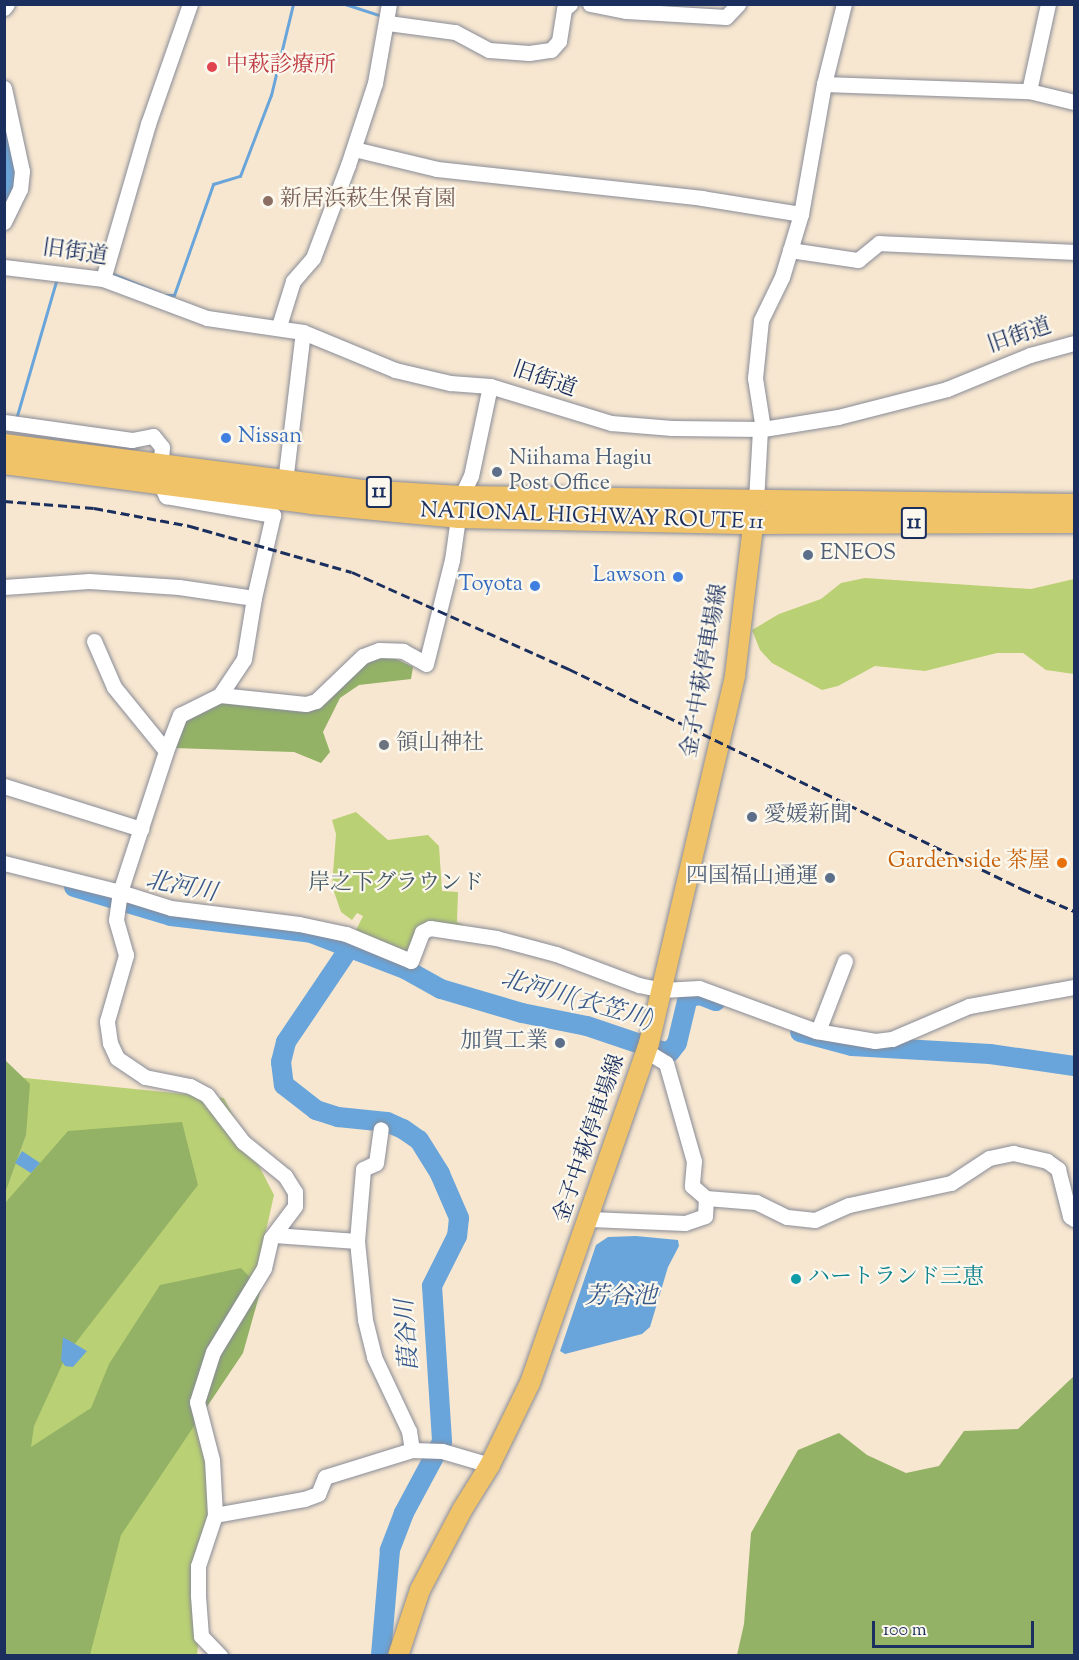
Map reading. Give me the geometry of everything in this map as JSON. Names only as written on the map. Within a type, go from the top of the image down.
[{"type":"highway","name":"NATIONAL HIGHWAY ROUTE 11","points":[[9,428],[160,473],[310,502],[1074,522]]},
{"type":"highway","name":"NATIONAL HIGHWAY ROUTE 11","points":[[4,463],[285,482],[460,507]]},
{"type":"highway","name":"NATIONAL HIGHWAY ROUTE 11","points":[[755,512],[1074,505]]},
{"type":"main road","name":"金子中萩停車場線","points":[[398,1656],[420,1590],[462,1510],[490,1465],[530,1383],[590,1219],[647,1047],[735,675],[755,512]]},
{"type":"street","points":[[105,274],[148,124],[190,4]]},
{"type":"street","points":[[279,326],[293,282],[313,258],[354,149],[375,83],[388,15],[455,32],[489,50],[529,53],[551,50],[559,41],[564,9],[570,4]]},
{"type":"street","points":[[590,4],[626,11],[726,18],[738,4]]},
{"type":"street","points":[[755,512],[762,429],[755,378],[761,320],[790,250],[801,214],[824,84],[844,4]]},
{"type":"street","points":[[1029,91],[1048,4]]},
{"type":"street","points":[[824,84],[1029,91],[1074,102]]},
{"type":"street","points":[[4,88],[22,171],[20,189],[4,222]]},
{"type":"street","points":[[354,149],[437,169],[702,198],[801,214]]},
{"type":"street","points":[[790,250],[858,260],[879,243],[1074,252]]},
{"type":"street","name":"旧街道","points":[[4,267],[58,276],[105,274],[207,318],[279,326],[303,332],[395,370],[490,386],[611,423],[762,429],[838,417],[946,389],[1030,355],[1074,342]]},
{"type":"street","points":[[285,482],[303,332]]},
{"type":"street","points":[[220,695],[306,704],[316,701],[363,656],[379,650],[403,651],[426,664],[460,507],[471,476],[490,386]]},
{"type":"street","points":[[160,473],[171,499],[273,515],[254,598],[244,659],[220,695],[180,715],[166,751],[119,899],[126,955],[107,1021],[110,1043],[117,1058],[145,1077],[190,1086],[207,1095],[243,1142],[292,1183],[295,1206],[274,1235],[264,1268],[213,1352],[197,1402],[212,1460],[214,1515],[198,1566],[201,1636],[220,1656]]},
{"type":"street","points":[[4,587],[89,581],[179,587],[254,598]]},
{"type":"street","points":[[94,641],[114,687],[166,751]]},
{"type":"street","points":[[4,786],[141,829]]},
{"type":"street","points":[[4,863],[119,899],[299,924],[346,934],[411,961],[422,932],[430,928],[496,938],[662,990],[699,988],[818,1031],[866,1040],[892,1039],[969,1006],[1074,987]]},
{"type":"street","points":[[818,1031],[845,961]]},
{"type":"street","points":[[647,1047],[666,1063],[694,1161],[692,1186],[706,1198],[746,1200],[787,1217],[815,1220],[849,1205],[951,1183],[988,1158],[1013,1153],[1047,1161],[1058,1169],[1070,1216],[1074,1220]]},
{"type":"street","points":[[381,1129],[376,1163],[363,1169],[357,1241],[371,1348],[390,1398],[409,1431],[427,1450]]},
{"type":"street","points":[[590,1219],[685,1222],[705,1216],[706,1198]]},
{"type":"street","points":[[274,1235],[357,1241]]},
{"type":"street","points":[[214,1515],[304,1499],[318,1494],[325,1477],[427,1450],[490,1465]]},
{"type":"green space","points":[[865,578],[1031,589],[1074,579],[1074,674],[1046,670],[1023,653],[997,653],[925,671],[875,666],[838,686],[822,690],[772,663],[760,650],[752,630],[779,614],[821,599],[841,583]]},
{"type":"green space","points":[[390,656],[413,667],[411,679],[359,685],[340,698],[323,732],[330,752],[321,763],[294,752],[174,748],[187,717],[205,706],[226,703],[230,699],[310,711],[359,665]]},
{"type":"green space","name":"岸之下グラウンド","points":[[356,812],[388,840],[428,835],[439,846],[442,891],[458,892],[457,922],[464,925],[462,929],[428,923],[407,954],[355,932],[363,916],[357,913],[352,920],[341,912],[332,886],[336,834],[332,820]]},
{"type":"green space","points":[[5,1060],[30,1084],[26,1135],[5,1193]]},
{"type":"green space","points":[[5,1076],[224,1098],[274,1195],[240,1347],[202,1410],[212,1518],[195,1563],[199,1637],[197,1655],[5,1656]]},
{"type":"green space","points":[[182,1122],[198,1185],[67,1354],[34,1426],[31,1447],[91,1408],[109,1364],[160,1285],[241,1268],[261,1289],[243,1353],[121,1535],[90,1655],[5,1656],[5,1203],[68,1131]]},
{"type":"green space","points":[[1074,1376],[1074,1655],[737,1655],[744,1624],[751,1533],[798,1450],[839,1433],[867,1455],[906,1473],[939,1466],[964,1431],[1018,1429]]},
{"type":"water","points":[[22,1151],[40,1163],[31,1173],[15,1163]]},
{"type":"water","name":"芳谷池","points":[[636,1236],[678,1240],[679,1246],[668,1267],[650,1327],[642,1334],[565,1354],[560,1351],[596,1245],[608,1237]]},
{"type":"water","points":[[63,1337],[87,1351],[73,1367],[65,1366],[61,1360]]},
{"type":"waterway","points":[[165,295],[174,295],[213,184],[240,176],[271,95],[293,4]]},
{"type":"waterway","points":[[345,4],[382,16]]},
{"type":"waterway","points":[[4,202],[13,178],[8,135]]},
{"type":"waterway","points":[[110,273],[159,293]]},
{"type":"waterway","points":[[16,419],[57,278]]},
{"type":"waterway","name":"北河川(衣笠川)","points":[[74,887],[171,916],[311,933],[405,969],[441,989],[522,1013],[587,1026],[661,1051],[670,1052],[677,1043],[688,997],[700,995],[716,1001]]},
{"type":"waterway","name":"葭谷川","points":[[348,950],[286,1042],[281,1062],[284,1085],[316,1110],[338,1117],[387,1122],[419,1140],[440,1174],[459,1218],[457,1236],[432,1286],[442,1442],[404,1513],[390,1550],[381,1656]]},
{"type":"waterway","name":"北河川(衣笠川)","points":[[800,1032],[852,1046],[990,1054],[1074,1066]]},
{"type":"railway","points":[[4,501],[94,508],[190,526],[352,572],[569,669],[1022,889],[1074,911]]},
{"type":"place","name":"中萩診療所","points":[[212,67]]},
{"type":"place","name":"新居浜萩生保育園","points":[[268,201]]},
{"type":"place","name":"Nissan","points":[[226,438]]},
{"type":"place","name":"Niihama Hagiu Post Office","points":[[497,472]]},
{"type":"place","name":"ENEOS","points":[[808,555]]},
{"type":"place","name":"Lawson","points":[[678,577]]},
{"type":"place","name":"Toyota","points":[[535,586]]},
{"type":"place","name":"領山神社","points":[[384,745]]},
{"type":"place","name":"愛媛新聞","points":[[752,817]]},
{"type":"place","name":"Garden side 茶屋","points":[[1062,863]]},
{"type":"place","name":"四国福山通運","points":[[830,878]]},
{"type":"place","name":"加賀工業","points":[[560,1043]]},
{"type":"place","name":"ハートランド三恵","points":[[796,1279]]},
{"type":"water label","name":"北河川","points":[[181,888]]}]
